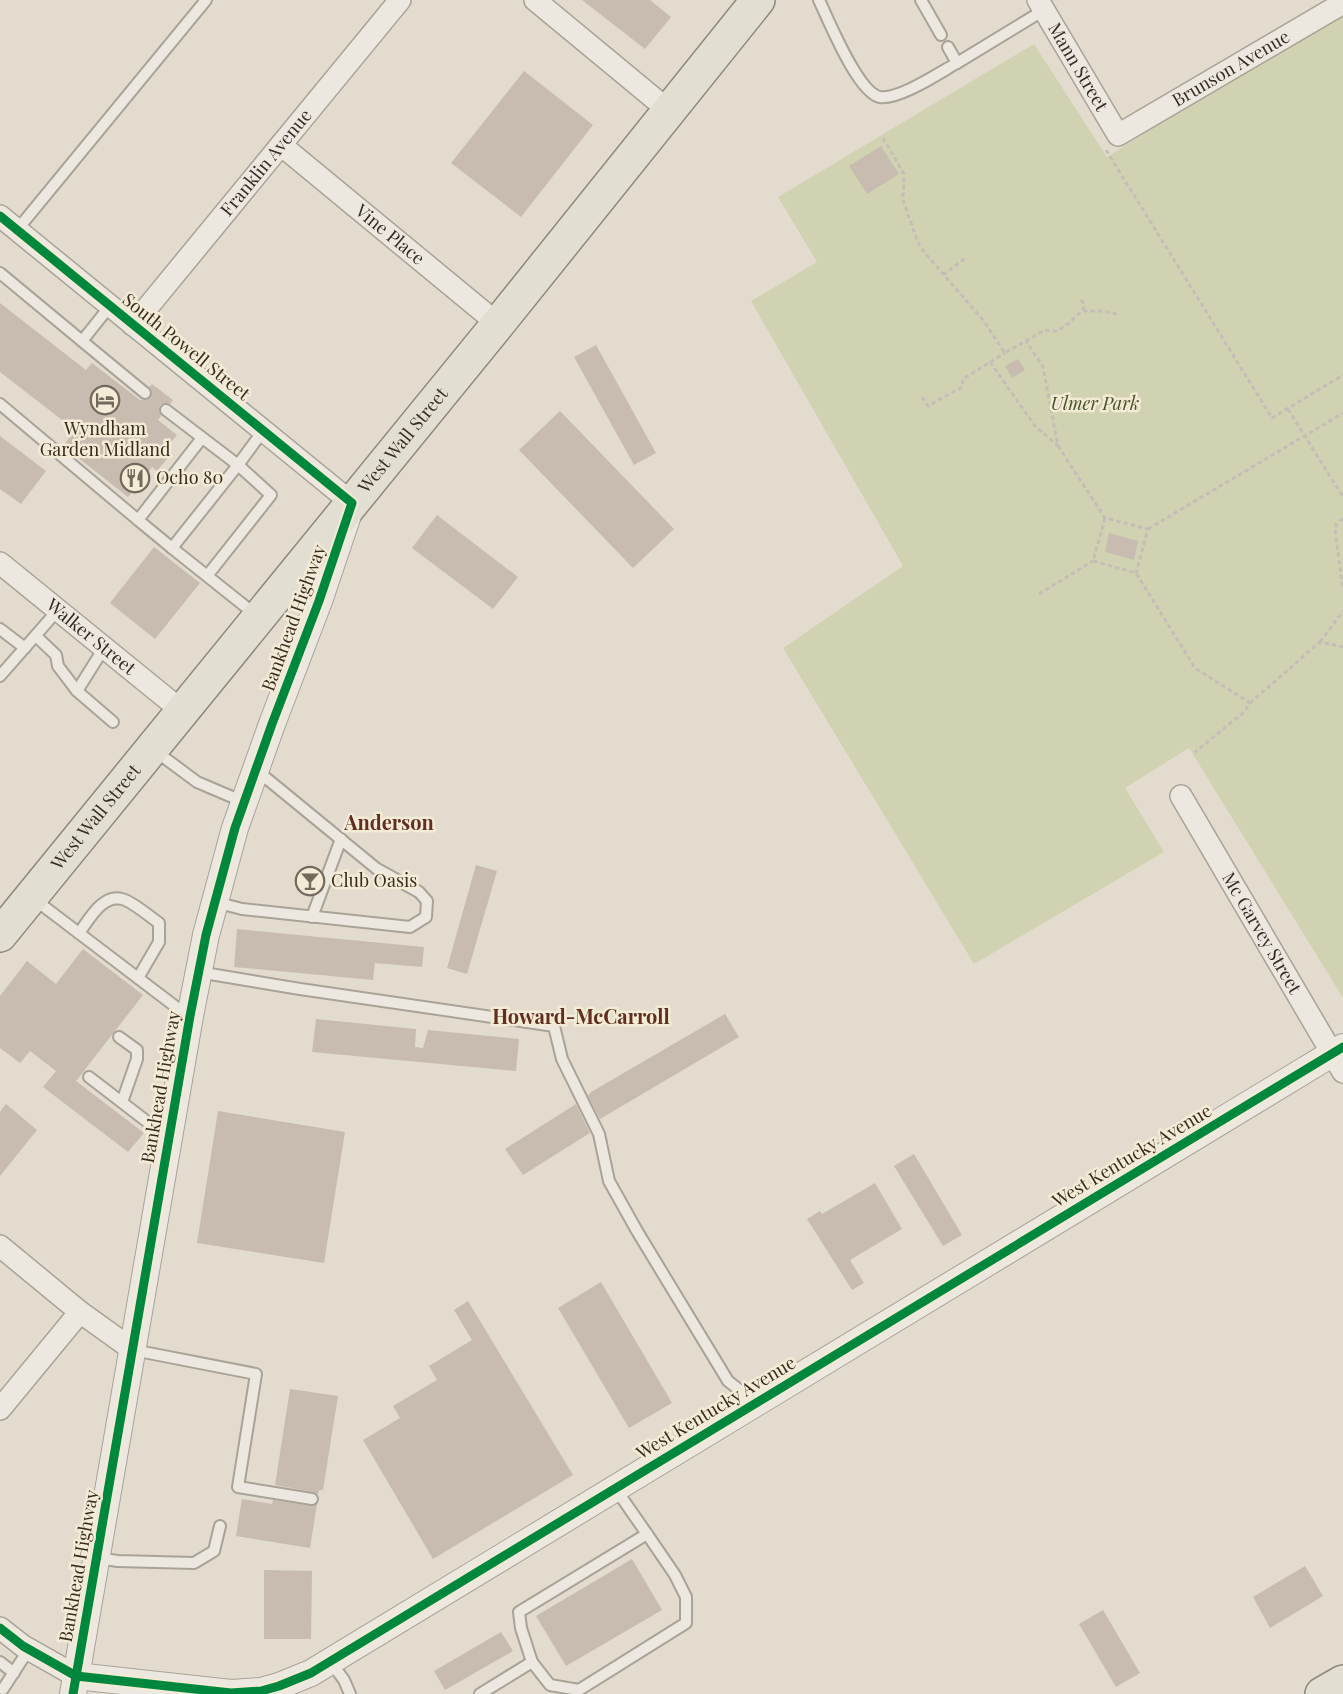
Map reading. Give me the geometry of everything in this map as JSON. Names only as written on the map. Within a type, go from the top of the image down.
[{"type":"main road","name":"West Wall Street","points":[[11,915],[152,748],[498,324],[758,0]]},
{"type":"main road","points":[[1322,1694],[1343,1682]]},
{"type":"street","name":"Franklin Avenue","points":[[133,325],[400,0]]},
{"type":"street","points":[[535,0],[668,110]]},
{"type":"street","name":"Brunson Avenue","points":[[1111,140],[1343,3]]},
{"type":"street","name":"Mann Street","points":[[1041,5],[1111,140]]},
{"type":"street","name":"Vine Place","points":[[281,145],[498,324]]},
{"type":"street","name":"South Powell Street","points":[[0,216],[352,503]]},
{"type":"street","name":"Bankhead Highway","points":[[75,1685],[198,972],[235,828],[319,602],[352,503]]},
{"type":"street","name":"Walker Street","points":[[0,563],[182,711]]},
{"type":"street","name":"Mc Garvey Street","points":[[1181,796],[1339,1058]]},
{"type":"street","name":"West Kentucky Avenue","points":[[75,1685],[231,1693],[279,1686],[311,1672],[756,1403],[1339,1058]]},
{"type":"street","points":[[0,1246],[80,1312],[133,1350]]},
{"type":"street","points":[[0,1409],[80,1312]]},
{"type":"street","points":[[0,1628],[75,1685]]},
{"type":"lane","points":[[17,230],[206,0]]},
{"type":"lane","points":[[819,0],[850,65],[870,93],[881,97],[897,95],[957,63],[1041,5]]},
{"type":"lane","points":[[921,0],[941,35]]},
{"type":"lane","points":[[948,47],[957,63]]},
{"type":"lane","points":[[0,273],[145,393]]},
{"type":"lane","points":[[82,341],[110,306]]},
{"type":"lane","points":[[0,404],[258,618]]},
{"type":"lane","points":[[166,410],[238,465],[271,495],[207,576]]},
{"type":"lane","points":[[172,549],[263,431]]},
{"type":"lane","points":[[138,520],[202,438]]},
{"type":"lane","points":[[0,676],[57,611]]},
{"type":"lane","points":[[0,629],[25,648]]},
{"type":"lane","points":[[36,636],[56,655],[58,666],[77,691],[113,722]]},
{"type":"lane","points":[[77,691],[104,648]]},
{"type":"lane","points":[[152,748],[197,782],[244,802]]},
{"type":"lane","points":[[215,902],[242,909],[410,927],[426,917],[427,901],[419,892],[377,869],[266,778],[253,776]]},
{"type":"lane","points":[[312,916],[341,839]]},
{"type":"lane","points":[[79,933],[101,905],[110,900],[123,899],[159,923],[159,942],[138,978]]},
{"type":"lane","points":[[11,915],[79,933],[180,1010],[190,1012]]},
{"type":"lane","points":[[198,972],[554,1026],[562,1059],[599,1134],[609,1181],[728,1381],[756,1403]]},
{"type":"lane","points":[[120,1037],[137,1050],[137,1059],[122,1102]]},
{"type":"lane","points":[[89,1077],[169,1139]]},
{"type":"lane","points":[[133,1350],[256,1374],[238,1487],[312,1499]]},
{"type":"lane","points":[[615,1488],[647,1534],[675,1575],[686,1597],[686,1623],[579,1690],[550,1685],[532,1662],[521,1628],[519,1612],[647,1534]]},
{"type":"lane","points":[[97,1558],[118,1561],[194,1563],[214,1551],[220,1526]]},
{"type":"lane","points":[[4,1690],[29,1649]]},
{"type":"lane","points":[[329,1661],[344,1680],[350,1694]]},
{"type":"lane","points":[[0,1662],[14,1672]]},
{"type":"lane","points":[[480,1694],[532,1662]]},
{"type":"path","points":[[883,138],[904,174],[903,200],[918,243],[983,320],[1005,353]]},
{"type":"path","points":[[1111,140],[1272,418],[1343,375]]},
{"type":"path","points":[[943,275],[967,257]]},
{"type":"path","points":[[922,397],[928,406],[962,387],[963,379],[1005,353],[1045,330],[1057,331],[1082,311],[1085,305],[1081,300]]},
{"type":"path","points":[[1082,311],[1103,311],[1120,315]]},
{"type":"path","points":[[1026,341],[1043,367],[1058,446]]},
{"type":"path","points":[[990,363],[1035,426],[1058,446],[1105,518],[1148,529]]},
{"type":"path","points":[[1288,409],[1343,497]]},
{"type":"path","points":[[1136,573],[1148,529],[1343,413]]},
{"type":"path","points":[[1039,594],[1093,561],[1105,518]]},
{"type":"path","points":[[1343,519],[1337,522],[1335,530],[1343,590]]},
{"type":"path","points":[[1093,561],[1136,573],[1195,668],[1250,703]]},
{"type":"path","points":[[1195,752],[1244,712],[1250,703],[1320,642],[1343,611]]},
{"type":"path","points":[[1320,642],[1343,647]]},
{"type":"green space","name":"Ulmer Park","points":[[1343,8],[1343,998],[1189,748],[1125,788],[1164,852],[974,964],[783,648],[903,566],[751,301],[817,262],[778,197],[1034,44],[1107,157]]},
{"type":"building","points":[[582,0],[650,0],[671,17],[645,49]]},
{"type":"building","points":[[524,71],[593,125],[521,217],[451,163]]},
{"type":"building","points":[[881,146],[899,174],[867,194],[849,166]]},
{"type":"building","name":"Wyndham Garden Midland","points":[[0,303],[86,370],[92,363],[140,400],[147,400],[151,397],[152,391],[149,387],[152,384],[173,400],[170,404],[160,405],[161,416],[158,420],[177,435],[166,448],[172,453],[157,471],[152,467],[128,497],[63,446],[75,430],[0,372]]},
{"type":"building","points":[[596,345],[656,453],[634,465],[574,357]]},
{"type":"building","points":[[1018,359],[1025,370],[1012,378],[1005,366]]},
{"type":"building","points":[[560,411],[674,529],[633,568],[519,450]]},
{"type":"building","points":[[0,436],[46,471],[21,504],[0,489]]},
{"type":"building","points":[[437,515],[518,577],[493,609],[412,548]]},
{"type":"building","points":[[1109,533],[1138,541],[1134,560],[1105,552]]},
{"type":"building","points":[[154,547],[200,583],[155,639],[110,603]]},
{"type":"building","points":[[476,865],[497,871],[467,974],[447,968]]},
{"type":"building","points":[[237,929],[424,947],[422,967],[375,963],[373,980],[234,967]]},
{"type":"building","points":[[83,949],[143,995],[76,1081],[144,1133],[128,1152],[43,1087],[56,1071],[30,1051],[20,1063],[0,1048],[0,996],[27,961],[56,984]]},
{"type":"building","points":[[725,1014],[739,1037],[600,1119],[588,1096],[591,1092]]},
{"type":"building","points":[[316,1019],[416,1029],[415,1047],[423,1048],[428,1030],[519,1039],[516,1071],[312,1052]]},
{"type":"building","points":[[6,1104],[37,1130],[0,1176],[0,1112]]},
{"type":"building","points":[[576,1104],[590,1133],[523,1175],[505,1149]]},
{"type":"building","points":[[218,1111],[345,1132],[324,1263],[197,1243]]},
{"type":"building","points":[[914,1154],[962,1235],[943,1246],[894,1166]]},
{"type":"building","points":[[875,1183],[902,1229],[850,1260],[864,1283],[852,1290],[807,1219],[820,1211],[822,1214]]},
{"type":"building","points":[[601,1282],[672,1403],[629,1428],[558,1308]]},
{"type":"building","points":[[468,1301],[573,1475],[433,1559],[363,1440],[400,1418],[393,1406],[437,1380],[429,1366],[472,1340],[454,1310]]},
{"type":"building","points":[[290,1389],[338,1396],[323,1490],[319,1490],[318,1495],[275,1485]]},
{"type":"building","points":[[242,1499],[272,1504],[273,1500],[311,1506],[317,1504],[310,1548],[236,1536]]},
{"type":"building","points":[[632,1559],[662,1610],[566,1666],[536,1616]]},
{"type":"building","points":[[1305,1566],[1323,1596],[1270,1628],[1253,1597]]},
{"type":"building","points":[[264,1570],[312,1571],[311,1639],[264,1639]]},
{"type":"building","points":[[1103,1610],[1140,1673],[1116,1687],[1079,1624]]},
{"type":"building","points":[[501,1632],[513,1651],[445,1690],[434,1671]]},
{"type":"cycle path","points":[[0,216],[352,503],[319,601],[235,828],[206,935],[73,1694]]},
{"type":"cycle path","points":[[0,1628],[23,1646],[76,1676],[231,1693],[261,1691],[311,1673],[1343,1047]]},
{"type":"place","name":"Wyndham Garden Midland","points":[[105,400]]},
{"type":"place","name":"Ocho 80","points":[[135,478]]},
{"type":"place","name":"Club Oasis","points":[[310,881]]},
{"type":"district","name":"Anderson","points":[[389,823]]},
{"type":"district","name":"Howard-McCarroll","points":[[581,1017]]}]
